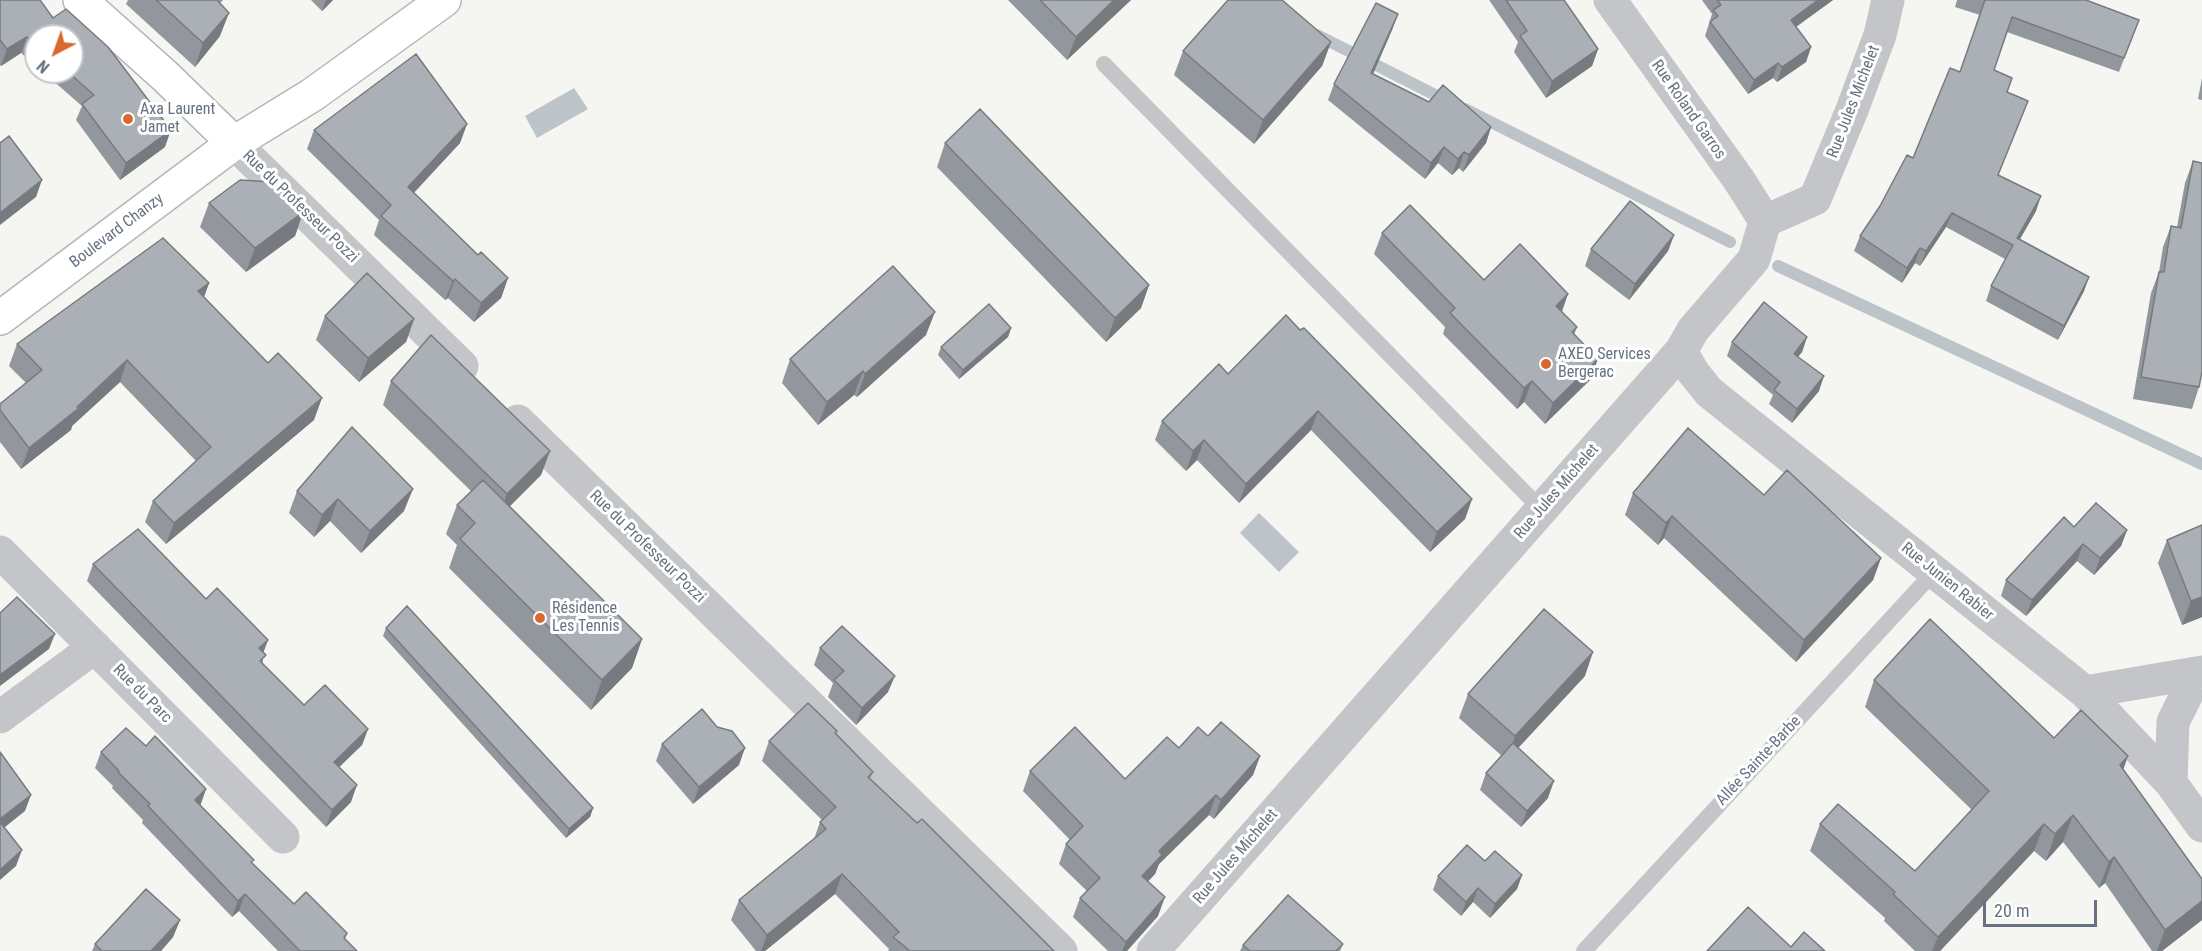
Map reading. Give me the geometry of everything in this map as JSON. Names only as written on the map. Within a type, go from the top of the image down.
[{"type":"main road","points":[[80,0],[165,76],[234,143]]},
{"type":"main road","name":"Boulevard Chanzy","points":[[0,318],[234,143],[312,95],[444,0]]},
{"type":"street","name":"Rue Roland Garros","points":[[1610,0],[1765,222]]},
{"type":"street","name":"Rue Jules Michelet","points":[[1153,951],[1681,351],[1693,330],[1754,259],[1765,222],[1815,199],[1880,35],[1888,0]]},
{"type":"street","name":"Rue du Professeur Pozzi","points":[[234,143],[1061,951]]},
{"type":"street","name":"Rue Junien Rabier","points":[[1681,351],[1693,372],[1709,392],[2085,692],[2171,783],[2202,826]]},
{"type":"street","name":"Rue du Parc","points":[[0,552],[283,837]]},
{"type":"street","points":[[0,717],[95,647]]},
{"type":"street","points":[[2085,692],[2200,673]]},
{"type":"street","points":[[2171,783],[2173,722],[2200,673]]},
{"type":"lane","points":[[1104,64],[1542,510]]},
{"type":"lane","name":"Allée Sainte-Barbe","points":[[1584,951],[1934,572]]},
{"type":"shaded area","points":[[574,88],[588,109],[537,138],[525,116]]},
{"type":"shaded area","points":[[1259,513],[1299,552],[1279,572],[1240,533]]},
{"type":"building","points":[[0,0],[40,0],[53,18],[66,9],[83,24],[24,24],[24,39],[7,49],[0,40]]},
{"type":"building","points":[[156,0],[217,0],[229,13],[203,43]]},
{"type":"building","points":[[1040,0],[1114,0],[1076,37]]},
{"type":"building","points":[[1228,0],[1282,0],[1331,42],[1263,120],[1183,51]]},
{"type":"building","points":[[1506,0],[1564,0],[1598,49],[1552,81],[1520,36],[1527,31]]},
{"type":"building","points":[[1717,0],[1818,0],[1791,20],[1811,47],[1782,67],[1778,63],[1754,80],[1710,22],[1718,16],[1713,10],[1721,5]]},
{"type":"building","points":[[1985,0],[2086,0],[2139,20],[2124,58],[2012,17],[1994,70],[2012,78],[2007,92],[2028,101],[1998,175],[2041,196],[2017,238],[2089,277],[2064,326],[1991,286],[2013,245],[1952,213],[1926,251],[1920,248],[1907,268],[1860,236],[1880,206],[1907,155],[1913,158],[1950,68],[1960,72]]},
{"type":"building","points":[[1376,3],[1398,14],[1371,73],[1429,102],[1443,85],[1491,127],[1469,155],[1464,152],[1458,159],[1444,147],[1431,163],[1334,84]]},
{"type":"building","points":[[84,25],[108,47],[171,130],[126,163],[82,104],[94,95],[82,84],[84,84]]},
{"type":"building","points":[[416,54],[467,124],[408,187],[478,255],[481,252],[508,278],[481,303],[381,216],[391,205],[314,130]]},
{"type":"building","points":[[980,109],[1149,285],[1115,318],[945,143]]},
{"type":"building","points":[[9,136],[42,180],[0,213],[0,143]]},
{"type":"building","points":[[2193,161],[2202,163],[2202,372],[2199,387],[2141,377],[2159,272],[2164,272],[2171,226],[2181,228]]},
{"type":"building","points":[[240,180],[272,182],[303,212],[255,248],[209,203]]},
{"type":"building","points":[[1630,201],[1674,235],[1635,284],[1591,249]]},
{"type":"building","points":[[1410,205],[1484,280],[1520,244],[1568,294],[1556,306],[1577,327],[1572,332],[1598,359],[1553,403],[1532,381],[1524,388],[1450,313],[1455,308],[1382,233]]},
{"type":"building","points":[[163,238],[209,283],[198,291],[268,363],[278,353],[322,398],[174,523],[153,501],[211,447],[127,360],[77,407],[79,408],[29,448],[0,410],[0,404],[42,370],[17,344]]},
{"type":"building","points":[[893,266],[935,312],[865,374],[863,371],[827,402],[790,359]]},
{"type":"building","points":[[367,273],[414,319],[368,358],[325,316]]},
{"type":"building","points":[[1764,302],[1807,337],[1794,354],[1824,376],[1797,409],[1774,390],[1780,382],[1732,342]]},
{"type":"building","points":[[989,304],[1011,328],[963,370],[941,347]]},
{"type":"building","points":[[1286,315],[1300,330],[1304,328],[1472,499],[1437,532],[1318,411],[1246,484],[1204,440],[1193,451],[1162,421],[1219,364],[1228,374]]},
{"type":"building","points":[[431,335],[550,451],[507,494],[391,381]]},
{"type":"building","points":[[352,427],[413,489],[370,531],[338,499],[322,515],[297,491]]},
{"type":"building","points":[[1688,428],[1764,495],[1787,470],[1881,558],[1804,640],[1672,516],[1666,523],[1633,493]]},
{"type":"building","points":[[483,480],[642,639],[602,680],[460,539],[475,523],[457,505]]},
{"type":"building","points":[[2096,503],[2127,530],[2100,558],[2083,544],[2032,600],[2006,580],[2064,517],[2074,527]]},
{"type":"building","points":[[2202,525],[2202,597],[2191,601],[2167,540]]},
{"type":"building","points":[[138,529],[206,599],[217,588],[268,640],[259,648],[266,655],[260,661],[304,705],[325,685],[368,729],[334,762],[357,785],[332,810],[93,564]]},
{"type":"building","points":[[17,597],[55,634],[0,675],[0,613]]},
{"type":"building","points":[[407,606],[593,808],[569,829],[386,628]]},
{"type":"building","points":[[1544,609],[1593,652],[1515,736],[1468,694]]},
{"type":"building","points":[[1930,619],[2054,738],[2081,710],[2128,756],[2120,765],[2202,879],[2202,901],[2165,930],[2114,857],[2109,862],[2073,815],[2055,834],[2044,824],[1938,937],[1893,894],[1895,892],[1820,824],[1838,804],[1915,871],[1989,791],[1874,680]]},
{"type":"building","points":[[842,626],[895,676],[862,708],[834,680],[844,671],[820,648]]},
{"type":"building","points":[[808,703],[837,731],[835,733],[873,772],[868,777],[917,823],[922,819],[1054,951],[910,951],[893,937],[899,932],[842,874],[767,935],[739,900],[826,829],[820,822],[836,807],[769,741]]},
{"type":"building","points":[[702,709],[717,727],[732,731],[745,748],[699,787],[662,744]]},
{"type":"building","points":[[1221,722],[1260,756],[1221,800],[1216,795],[1159,851],[1162,855],[1142,876],[1165,897],[1126,942],[1080,898],[1100,878],[1066,844],[1083,826],[1030,771],[1075,727],[1125,779],[1167,737],[1179,748],[1198,727],[1208,736]]},
{"type":"building","points":[[126,728],[146,746],[155,736],[206,789],[195,800],[254,860],[251,862],[294,904],[306,892],[347,933],[344,938],[357,951],[300,951],[245,894],[238,901],[148,806],[150,804],[101,752]]},
{"type":"building","points":[[1513,743],[1554,781],[1527,811],[1486,773]]},
{"type":"building","points":[[0,752],[31,795],[0,819]]},
{"type":"building","points":[[0,822],[22,850],[0,870]]},
{"type":"building","points":[[1467,845],[1485,861],[1495,851],[1522,875],[1495,904],[1478,888],[1466,902],[1438,876]]},
{"type":"building","points":[[146,889],[180,920],[151,951],[102,951],[95,944]]},
{"type":"building","points":[[1288,895],[1343,944],[1336,951],[1250,951],[1243,945]]},
{"type":"building","points":[[1748,907],[1791,947],[1804,932],[1825,951],[1707,951]]},
{"type":"waterway","points":[[1317,35],[1449,102]]},
{"type":"waterway","points":[[1465,109],[1730,242]]},
{"type":"waterway","points":[[1778,266],[2202,464]]},
{"type":"place","name":"Axa Laurent Jamet","points":[[128,119]]},
{"type":"place","name":"AXEO Services Bergerac","points":[[1546,364]]},
{"type":"place","name":"Résidence Les Tennis","points":[[540,618]]}]
